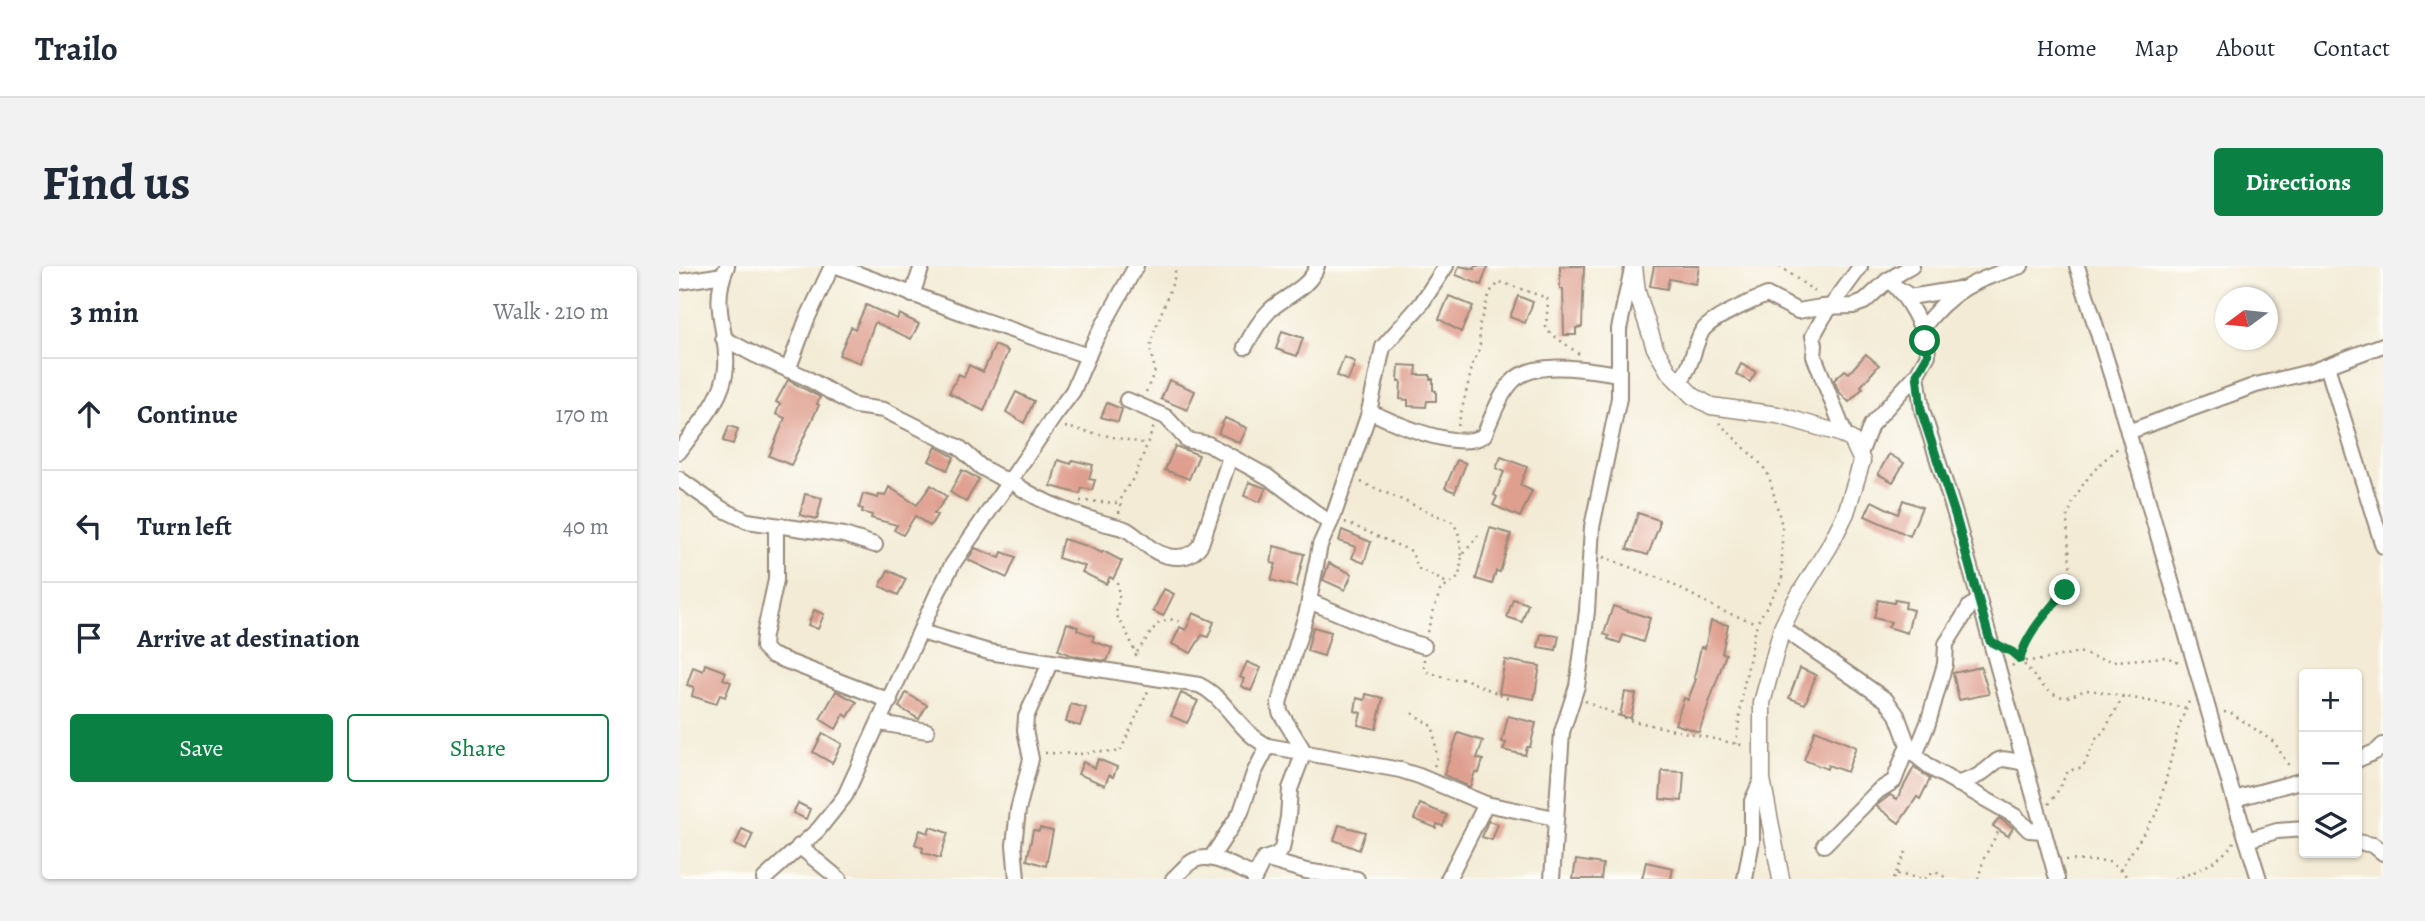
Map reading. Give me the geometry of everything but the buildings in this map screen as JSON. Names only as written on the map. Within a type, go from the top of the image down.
[{"type":"street","points":[[788,370],[807,319],[835,266],[1088,356]]},
{"type":"street","points":[[912,295],[922,266]]},
{"type":"street","points":[[764,879],[818,830],[845,796],[952,565],[1073,391],[1088,356],[1136,266]]},
{"type":"street","points":[[1245,347],[1269,311],[1299,290],[1312,277],[1317,266]]},
{"type":"street","points":[[1304,753],[1280,712],[1279,703],[1309,601],[1320,545],[1369,411],[1383,347],[1421,304],[1446,266]]},
{"type":"street","points":[[1552,879],[1562,732],[1579,676],[1587,611],[1592,527],[1619,398],[1619,329],[1633,266]]},
{"type":"street","points":[[1633,266],[1637,292],[1655,348],[1669,372],[1693,396],[1711,406],[1778,415],[1821,426],[1852,440],[1862,461],[1846,513],[1781,628],[1762,703],[1762,779],[1781,879]]},
{"type":"street","points":[[1679,383],[1691,367],[1701,333],[1712,321],[1767,295],[1798,311],[1817,307],[1853,306],[1893,284],[1912,266]]},
{"type":"street","points":[[1921,330],[1936,310],[1961,289],[2021,266]]},
{"type":"street","points":[[2077,266],[2259,879]]},
{"type":"street","points":[[1846,437],[1813,353],[1814,333],[1860,267]]},
{"type":"street","points":[[1860,267],[1861,273],[1871,284],[1872,294]]},
{"type":"street","points":[[679,282],[725,270],[719,308],[726,370],[721,389],[705,417],[679,452]]},
{"type":"street","points":[[1893,284],[1910,296],[1961,289]]},
{"type":"street","points":[[1860,454],[1871,425],[1917,374],[1928,355],[1921,330],[1893,284]]},
{"type":"street","points":[[723,338],[805,377],[856,406],[884,410],[960,448],[981,467],[1023,490],[1121,528],[1165,556],[1177,557],[1196,552],[1230,457]]},
{"type":"street","points":[[2129,435],[2256,385],[2298,376],[2383,345]]},
{"type":"street","points":[[2327,366],[2383,546]]},
{"type":"street","points":[[1369,411],[1397,424],[1465,442],[1484,435],[1511,383],[1525,373],[1540,368],[1554,368],[1619,374]]},
{"type":"street","points":[[1917,374],[1921,410],[1955,514],[2057,879]]},
{"type":"street","points":[[1134,403],[1174,424],[1187,440],[1208,444],[1268,477],[1331,520]]},
{"type":"street","points":[[679,479],[747,522],[844,535],[875,545]]},
{"type":"street","points":[[776,527],[776,580],[763,647],[771,655],[890,701]]},
{"type":"street","points":[[1309,601],[1395,637],[1424,646]]},
{"type":"street","points":[[1824,845],[1878,791],[1894,781],[1928,723],[1945,664],[1946,644],[1968,609],[1979,601]]},
{"type":"street","points":[[1781,628],[1886,700],[1897,715],[1911,750],[1957,784],[2015,816],[2029,830],[2043,831]]},
{"type":"street","points":[[921,632],[989,652],[1199,685],[1210,690],[1234,720],[1258,741],[1268,746],[1399,770],[1486,804],[1555,818]]},
{"type":"street","points":[[1017,879],[1014,845],[1018,810],[1031,759],[1025,730],[1026,717],[1050,663]]},
{"type":"street","points":[[880,723],[926,731]]},
{"type":"street","points":[[2362,758],[2383,745]]},
{"type":"street","points":[[1211,858],[1241,812],[1254,773],[1268,746]]},
{"type":"street","points":[[1263,859],[1276,855],[1282,849],[1290,789],[1304,753]]},
{"type":"street","points":[[1957,784],[1977,776],[1998,759],[2006,758],[2024,763]]},
{"type":"street","points":[[1745,879],[1752,841],[1752,801],[1762,779]]},
{"type":"street","points":[[2234,799],[2299,781]]},
{"type":"street","points":[[1448,879],[1486,804]]},
{"type":"street","points":[[2245,833],[2299,829]]},
{"type":"street","points":[[2362,843],[2373,845],[2383,853]]},
{"type":"street","points":[[799,846],[839,879]]},
{"type":"street","points":[[1173,879],[1190,862],[1201,858],[1211,858],[1255,878],[1263,859]]},
{"type":"street","points":[[1263,859],[1306,871],[1357,879]]},
{"type":"path","points":[[1134,403],[1154,370],[1150,349],[1176,266]]},
{"type":"path","points":[[1779,266],[1814,290],[1832,307]]},
{"type":"path","points":[[1455,440],[1470,373],[1480,348],[1479,326],[1490,292],[1499,282],[1547,298],[1546,327],[1550,333],[1602,371]]},
{"type":"path","points":[[1121,528],[1119,504],[1136,474],[1159,414]]},
{"type":"path","points":[[1050,423],[1147,444]]},
{"type":"path","points":[[1719,423],[1762,465],[1769,476],[1781,526],[1782,580],[1757,623],[1736,744]]},
{"type":"path","points":[[2022,660],[2024,645],[2071,579],[2067,520],[2069,511],[2093,470],[2129,435]]},
{"type":"path","points":[[1346,475],[1452,522],[1458,531],[1462,556],[1459,577],[1440,591],[1429,621],[1424,646],[1425,668],[1428,672],[1452,680],[1465,679],[1510,699]]},
{"type":"path","points":[[1056,505],[1088,500],[1119,504]]},
{"type":"path","points":[[1331,520],[1411,551],[1419,569],[1449,584]]},
{"type":"path","points":[[1462,556],[1479,534]]},
{"type":"path","points":[[1590,552],[1666,581],[1722,611],[1757,623]]},
{"type":"path","points":[[1030,752],[1120,752],[1148,677],[1116,614],[1119,597],[1117,582]]},
{"type":"path","points":[[1136,653],[1157,624],[1170,619],[1181,622]]},
{"type":"path","points":[[1990,641],[2022,660],[2034,677],[2056,694],[2069,696],[2081,690],[2186,708]]},
{"type":"path","points":[[2022,660],[2042,660],[2079,652],[2117,662],[2166,657],[2182,663]]},
{"type":"path","points":[[2120,870],[2158,811],[2186,708],[2200,681]]},
{"type":"path","points":[[1574,692],[1607,712],[1629,720],[1762,749]]},
{"type":"path","points":[[2038,812],[2056,796],[2068,771],[2083,767],[2096,739],[2104,731],[2123,697]]},
{"type":"path","points":[[2207,704],[2218,711],[2231,713],[2274,742],[2288,767],[2299,776]]},
{"type":"path","points":[[1412,713],[1433,727],[1435,733],[1437,757],[1431,781]]},
{"type":"path","points":[[1979,879],[1983,858],[1998,832]]},
{"type":"path","points":[[2174,879],[2208,866],[2245,833]]},
{"type":"path","points":[[1893,879],[1907,849]]},
{"type":"path","points":[[2050,853],[2060,859],[2110,862],[2130,879]]},
{"type":"path","points":[[1897,874],[1923,879],[1935,872],[1949,879]]},
{"type":"route","points":[[1925,341],[1928,355],[1917,374],[1921,410],[1955,514],[1990,641],[2020,659],[2029,636],[2065,590]]}]
